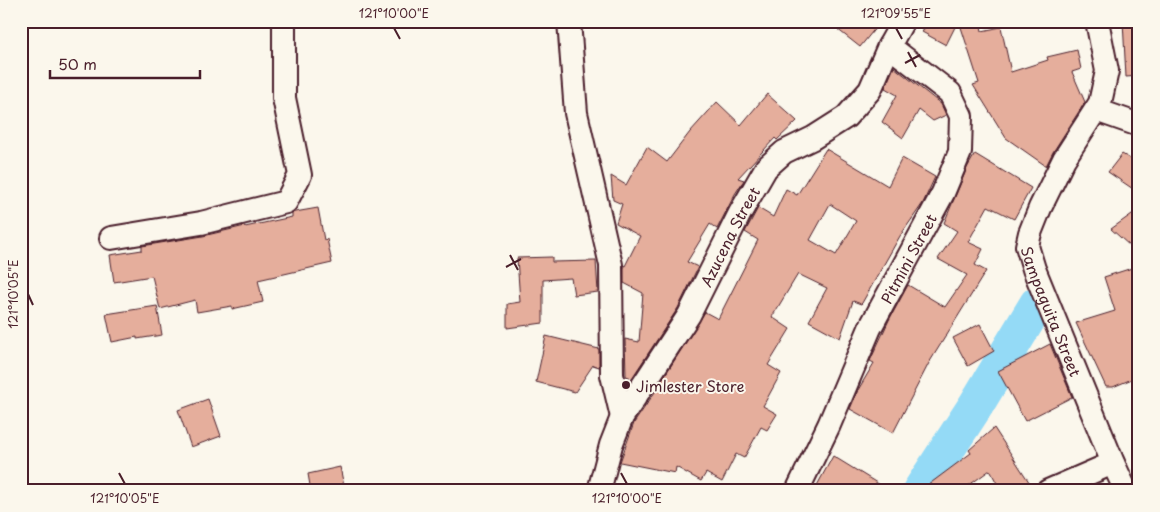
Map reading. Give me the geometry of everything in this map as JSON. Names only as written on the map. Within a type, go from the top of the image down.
[{"type":"street","points":[[111,238],[201,223],[286,202],[300,175],[284,98],[284,21]]},
{"type":"street","points":[[569,21],[576,113],[611,266],[612,375],[622,417]]},
{"type":"street","name":"Azucena Street","points":[[593,490],[622,417],[689,315],[740,213],[766,168],[784,152],[813,138],[846,117],[870,90],[889,46],[903,21]]},
{"type":"street","name":"Sampaguita Street","points":[[1097,21],[1107,71],[1100,103],[1064,158],[1040,208],[1027,246],[1034,269],[1112,463],[1126,491]]},
{"type":"street","name":"Pitmini Street","points":[[797,491],[829,425],[870,328],[943,193],[960,152],[961,116],[950,93],[889,46]]},
{"type":"street","points":[[1096,110],[1139,125]]},
{"type":"street","points":[[1048,491],[1112,463]]},
{"type":"building","points":[[827,21],[881,21],[860,47]]},
{"type":"building","points":[[929,21],[958,21],[946,45],[922,32]]},
{"type":"building","points":[[959,21],[980,21],[982,31],[1001,27],[1011,72],[1048,60],[1047,57],[1077,50],[1081,69],[1072,72],[1085,102],[1046,166],[1006,138],[973,85],[979,83]]},
{"type":"building","points":[[1123,21],[1139,21],[1139,76],[1126,77]]},
{"type":"building","points":[[894,67],[941,104],[946,115],[933,121],[919,110],[903,138],[882,122],[897,95],[885,88]]},
{"type":"building","points":[[767,94],[797,121],[777,140],[775,138],[738,178],[744,180],[717,229],[710,224],[687,262],[698,267],[678,308],[632,378],[626,376],[625,339],[639,342],[643,293],[624,283],[624,268],[640,236],[616,223],[622,204],[613,200],[611,176],[626,185],[647,147],[667,162],[690,132],[717,102],[741,125]]},
{"type":"building","points":[[826,149],[888,186],[902,158],[935,177],[923,203],[900,236],[862,303],[853,301],[840,338],[809,321],[827,288],[798,274],[772,317],[790,329],[768,365],[781,373],[763,406],[777,414],[767,430],[761,427],[744,458],[736,454],[722,482],[706,473],[701,481],[676,467],[675,473],[620,462],[634,423],[705,312],[718,319],[758,240],[745,232],[758,208],[773,217],[786,189],[797,195]],"holes":[[[830,204],[856,221],[836,255],[810,240]]]},
{"type":"building","points":[[975,154],[1031,188],[1014,219],[988,206],[968,242],[983,249],[975,265],[986,271],[929,363],[893,433],[850,409],[858,390],[874,363],[870,361],[889,320],[908,285],[945,307],[967,275],[938,259],[957,231],[944,223],[967,168]]},
{"type":"building","points":[[1122,154],[1139,164],[1139,193],[1108,172]]},
{"type":"building","points":[[318,208],[324,240],[327,239],[332,263],[258,280],[263,302],[232,309],[232,306],[197,312],[195,300],[160,309],[152,276],[114,282],[110,255],[142,250],[142,246],[203,236],[292,217],[292,213]]},
{"type":"building","points":[[1139,209],[1139,254],[1111,229]]},
{"type":"building","points":[[552,257],[552,262],[596,261],[598,292],[574,295],[571,278],[543,280],[543,323],[507,328],[507,304],[520,302],[517,258]]},
{"type":"building","points":[[1132,268],[1139,289],[1139,376],[1113,387],[1106,387],[1076,323],[1115,311],[1104,277]]},
{"type":"building","points":[[157,306],[162,335],[112,342],[106,314]]},
{"type":"building","points":[[980,324],[994,351],[968,366],[953,338]]},
{"type":"building","points":[[546,336],[599,349],[599,367],[593,365],[575,392],[536,382]]},
{"type":"building","points":[[1050,344],[1072,397],[1025,421],[998,371]]},
{"type":"building","points":[[208,399],[221,436],[191,447],[178,410]]},
{"type":"building","points":[[994,428],[1035,491],[1001,491],[990,470],[961,491],[920,491],[971,453],[969,450]]},
{"type":"building","points":[[833,456],[890,491],[814,491]]},
{"type":"building","points":[[340,467],[345,491],[311,491],[308,474]]},
{"type":"waterway","points":[[920,491],[976,405],[1037,304]]},
{"type":"place","name":"Jimlester Store","points":[[626,385]]}]
